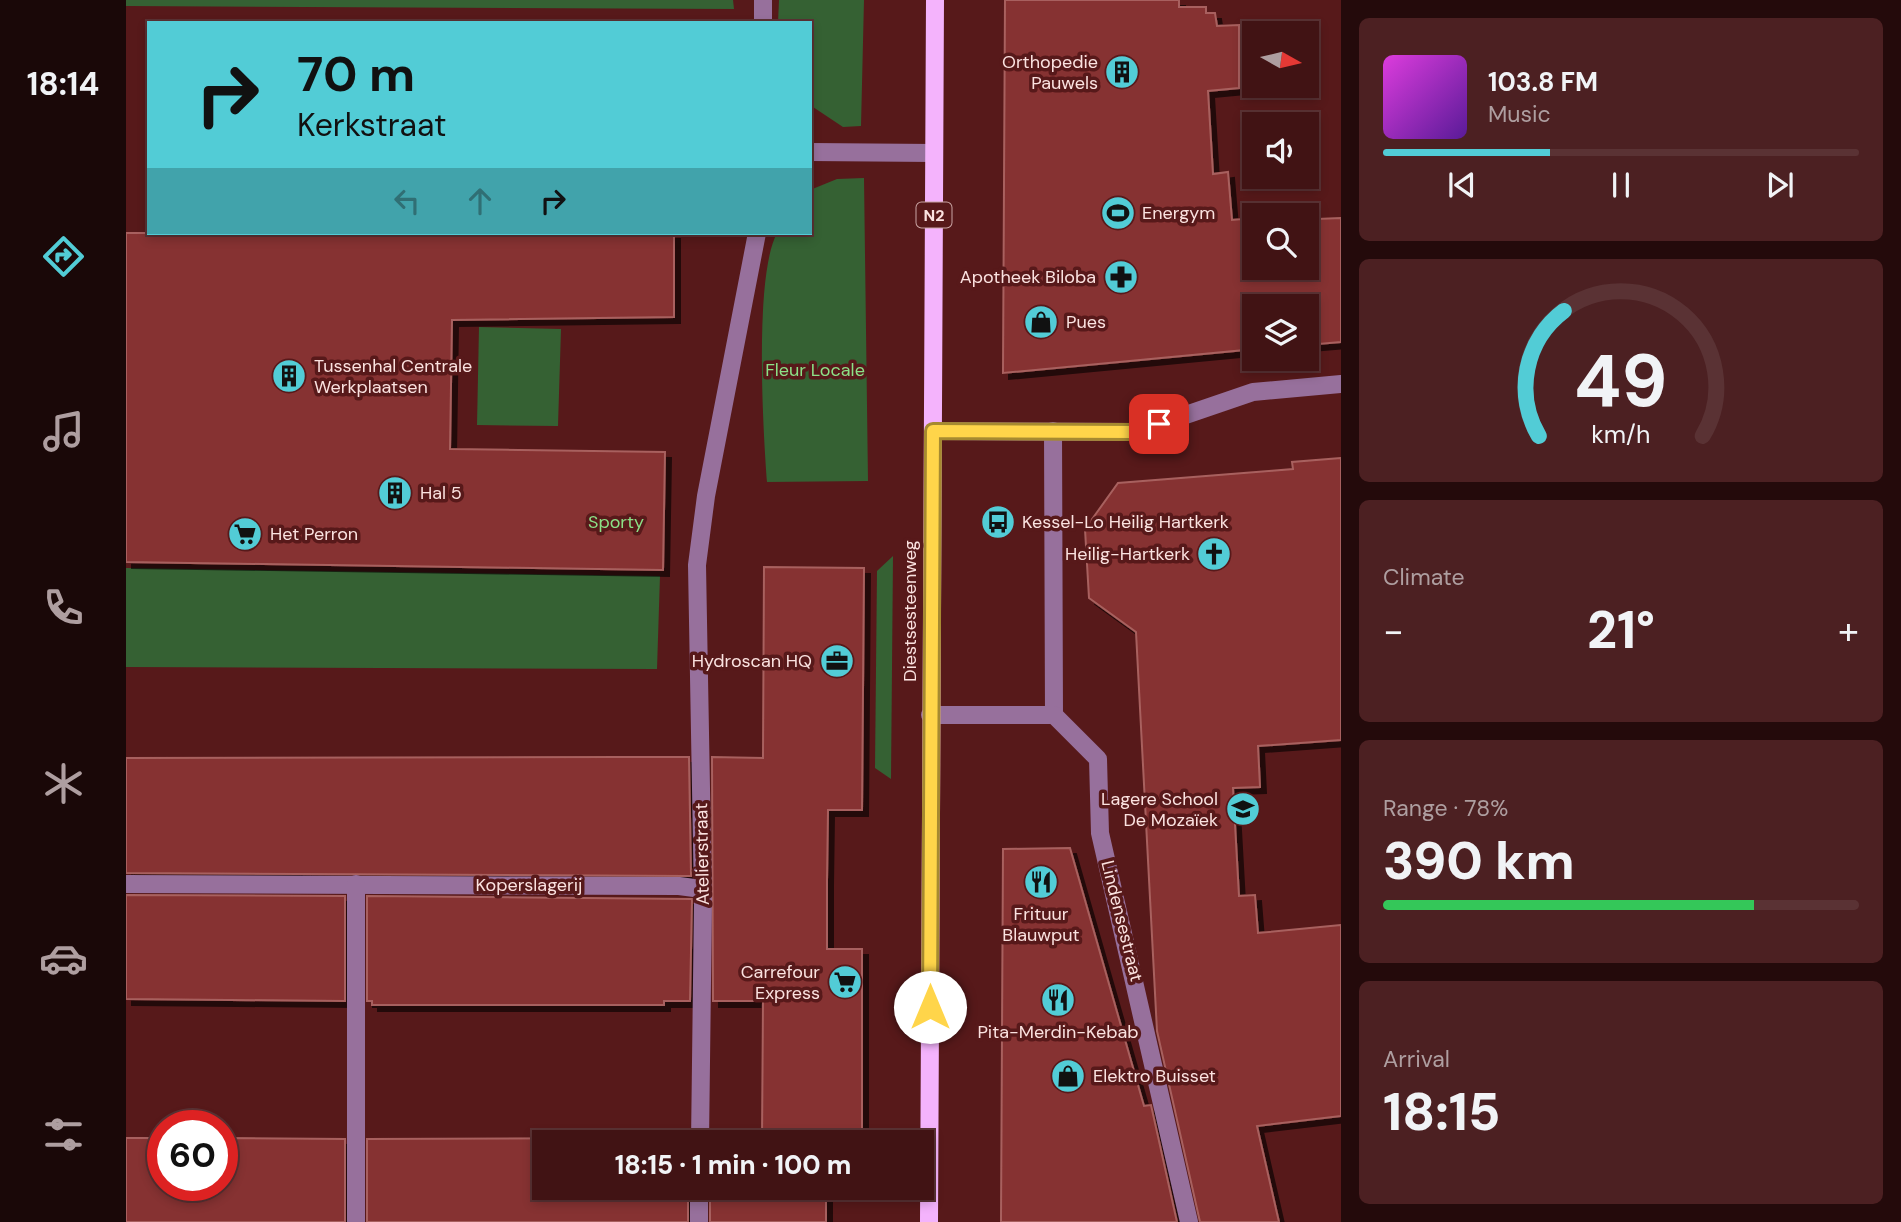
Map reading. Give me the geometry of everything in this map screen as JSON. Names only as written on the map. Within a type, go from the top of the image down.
[{"type":"main road","name":"Diestsesteenweg","points":[[929,1222],[935,0]]},
{"type":"street","points":[[763,0],[763,21]]},
{"type":"street","points":[[812,152],[934,153]]},
{"type":"street","name":"Atelierstraat","points":[[700,1130],[702,890],[697,565],[706,496],[757,235]]},
{"type":"street","points":[[933,431],[1136,432],[1253,392],[1341,384]]},
{"type":"street","points":[[930,715],[1054,715],[1053,431]]},
{"type":"street","name":"Lindensestraat","points":[[1054,715],[1098,759],[1100,833],[1189,1222]]},
{"type":"street","name":"Koperslagerij","points":[[126,884],[678,886],[702,890]]},
{"type":"street","points":[[356,884],[356,1222]]},
{"type":"street","points":[[699,1200],[699,1222]]},
{"type":"green space","points":[[126,0],[733,0],[734,9],[126,6]]},
{"type":"green space","points":[[779,0],[864,0],[861,126],[843,127],[812,106],[812,21],[778,21]]},
{"type":"green space","name":"Fleur Locale","points":[[864,178],[868,481],[767,482],[762,354],[765,283],[770,254],[776,235],[812,235],[812,189],[837,179]]},
{"type":"green space","points":[[479,327],[561,329],[558,426],[477,425]]},
{"type":"green space","points":[[893,556],[891,779],[875,768],[877,571]]},
{"type":"green space","points":[[126,568],[660,576],[657,669],[126,667]]},
{"type":"building","points":[[1005,0],[1179,0],[1179,7],[1206,7],[1206,13],[1215,13],[1217,26],[1239,25],[1239,88],[1208,91],[1213,174],[1228,172],[1232,220],[1242,219],[1242,280],[1319,280],[1319,219],[1341,218],[1341,342],[1319,344],[1319,294],[1242,294],[1242,350],[1003,373]]},
{"type":"building","points":[[126,233],[674,235],[674,317],[452,320],[450,449],[665,452],[663,570],[126,562]]},
{"type":"building","points":[[1341,458],[1341,740],[1258,746],[1260,787],[1233,788],[1239,896],[1255,895],[1258,933],[1341,925],[1341,1116],[1257,1126],[1279,1222],[1200,1222],[1157,1031],[1136,632],[1089,598],[1085,529],[1118,483],[1293,469],[1292,462]]},
{"type":"building","points":[[764,567],[864,568],[862,810],[828,810],[827,880],[827,949],[862,949],[862,1130],[762,1130],[763,1001],[713,1001],[712,757],[763,758]]},
{"type":"building","points":[[689,757],[691,876],[126,873],[126,758]]},
{"type":"building","points":[[1070,848],[1144,1106],[1151,1105],[1177,1222],[1001,1222],[1003,849]]},
{"type":"building","points":[[126,895],[345,896],[345,1001],[126,999]]},
{"type":"building","points":[[367,896],[692,899],[690,1001],[664,1001],[664,1005],[372,1005],[372,1001],[367,1001]]},
{"type":"building","points":[[126,1138],[147,1138],[147,1201],[238,1201],[238,1138],[345,1139],[345,1222],[126,1222]]},
{"type":"building","points":[[532,1138],[532,1200],[688,1200],[688,1222],[367,1222],[367,1139]]},
{"type":"building","points":[[710,1200],[826,1200],[826,1222],[710,1222]]},
{"type":"place","name":"Orthopedie Pauwels","points":[[1122,72]]},
{"type":"place","name":"Energym","points":[[1118,213]]},
{"type":"place","name":"Apotheek Biloba","points":[[1121,277]]},
{"type":"place","name":"Pues","points":[[1041,322]]},
{"type":"place","name":"Tussenhal Centrale Werkplaatsen","points":[[289,376]]},
{"type":"place","name":"Hal 5","points":[[395,493]]},
{"type":"place","name":"Kessel-Lo Heilig Hartkerk","points":[[998,522]]},
{"type":"place","name":"Het Perron","points":[[245,534]]},
{"type":"place","name":"Heilig-Hartkerk","points":[[1214,554]]},
{"type":"place","name":"Hydroscan HQ","points":[[837,661]]},
{"type":"place","name":"Lagere School De Mozaïek","points":[[1243,809]]},
{"type":"place","name":"Frituur Blauwput","points":[[1041,882]]},
{"type":"place","name":"Carrefour Express","points":[[845,982]]},
{"type":"place","name":"Pita-Merdin-Kebab","points":[[1058,1000]]},
{"type":"place","name":"Elektro Buisset","points":[[1068,1076]]},
{"type":"route","points":[[930,1007],[933,431],[1136,432],[1159,424]]},
{"type":"park label","name":"Sporty","points":[[616,522]]}]
